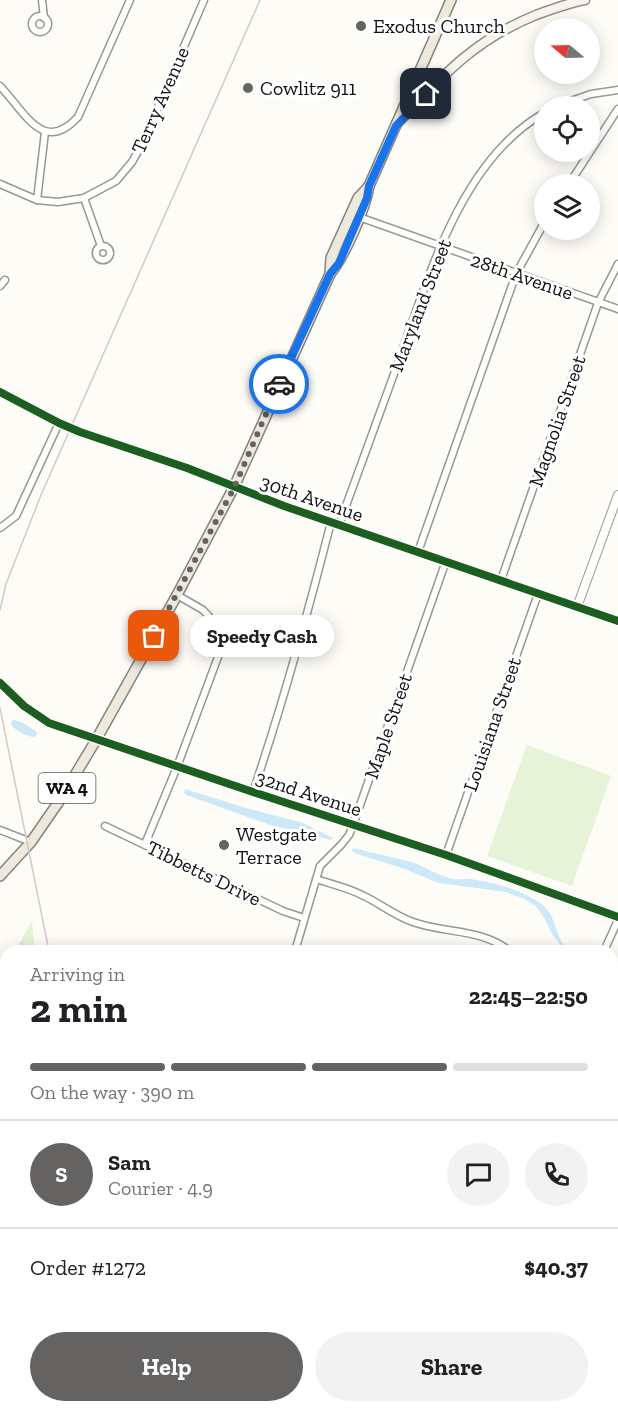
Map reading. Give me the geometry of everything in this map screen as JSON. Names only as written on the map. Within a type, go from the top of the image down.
[{"type":"main road","name":"WA 4","points":[[0,876],[31,842],[60,800],[177,595],[234,488],[330,274],[339,263],[367,198],[369,186],[451,0]]},
{"type":"main road","points":[[396,126],[461,58],[484,41],[514,24],[585,0]]},
{"type":"main road","points":[[419,75],[428,79],[441,78]]},
{"type":"main road","name":"WA 4","points":[[330,274],[331,258],[358,198],[369,186]]},
{"type":"street","points":[[42,0],[44,18]]},
{"type":"street","points":[[0,86],[34,124],[45,132],[56,133],[67,129],[78,117],[130,0]]},
{"type":"street","name":"Terry Avenue","points":[[0,184],[37,200],[58,202],[84,198],[116,181],[132,162],[142,144],[204,0]]},
{"type":"street","points":[[585,96],[618,90]]},
{"type":"street","points":[[576,174],[618,109]]},
{"type":"street","name":"Maryland Street","points":[[339,525],[440,245],[489,162],[534,119]]},
{"type":"street","points":[[37,200],[45,132]]},
{"type":"street","points":[[84,198],[101,246]]},
{"type":"street","name":"28th Avenue","points":[[359,217],[440,245],[477,261],[618,309]]},
{"type":"street","points":[[418,552],[516,274],[535,240]]},
{"type":"street","name":"Magnolia Street","points":[[501,580],[598,303],[618,264]]},
{"type":"street","points":[[0,286],[5,280]]},
{"type":"street","name":"30th Avenue","points":[[0,392],[59,423],[187,468],[234,488],[618,621]]},
{"type":"street","points":[[0,528],[16,516],[59,423]]},
{"type":"street","points":[[577,607],[618,495]]},
{"type":"street","points":[[253,792],[306,621],[331,522]]},
{"type":"street","name":"Maple Street","points":[[297,945],[320,866],[345,840],[353,825],[446,561]]},
{"type":"street","name":"Louisiana Street","points":[[446,855],[538,594]]},
{"type":"street","points":[[145,844],[177,767],[221,649],[219,627],[203,610],[177,595]]},
{"type":"street","name":"32nd Avenue","points":[[0,682],[38,717],[49,723],[446,855],[618,919]]},
{"type":"street","name":"Tibbetts Drive","points":[[105,825],[283,911],[304,918]]},
{"type":"street","points":[[0,830],[31,842]]},
{"type":"street","points":[[316,879],[363,895],[412,922],[446,931],[474,933],[501,945]]},
{"type":"street","points":[[607,945],[618,919]]},
{"type":"green space","points":[[527,745],[611,776],[572,886],[487,856]]},
{"type":"green space","points":[[32,921],[34,945],[18,945]]},
{"type":"water","points":[[12,720],[19,721],[37,732],[36,736],[18,731],[11,724]]},
{"type":"water","points":[[185,789],[303,823],[333,838],[331,840],[270,825],[186,795]]},
{"type":"water","points":[[353,848],[411,862],[448,878],[493,883],[526,895],[546,908],[565,945],[560,945],[552,934],[536,906],[524,899],[506,892],[439,883],[352,851]]},
{"type":"railway","points":[[0,610],[6,584],[41,495],[260,0]]},
{"type":"railway","points":[[0,708],[48,945]]},
{"type":"cycle path","points":[[0,392],[80,432],[187,468],[284,506],[618,621]]},
{"type":"cycle path","points":[[0,683],[24,706],[49,723],[446,855],[618,917]]},
{"type":"way so far","points":[[154,636],[234,488],[279,384]]},
{"type":"place","name":"Exodus Church","points":[[361,26]]},
{"type":"place","name":"Cowlitz 911","points":[[248,88]]},
{"type":"place","name":"Speedy Cash","points":[[154,636]]},
{"type":"place","name":"Westgate Terrace","points":[[224,845]]},
{"type":"route","points":[[279,384],[330,274],[339,263],[367,198],[369,186],[396,126],[426,94]]}]
